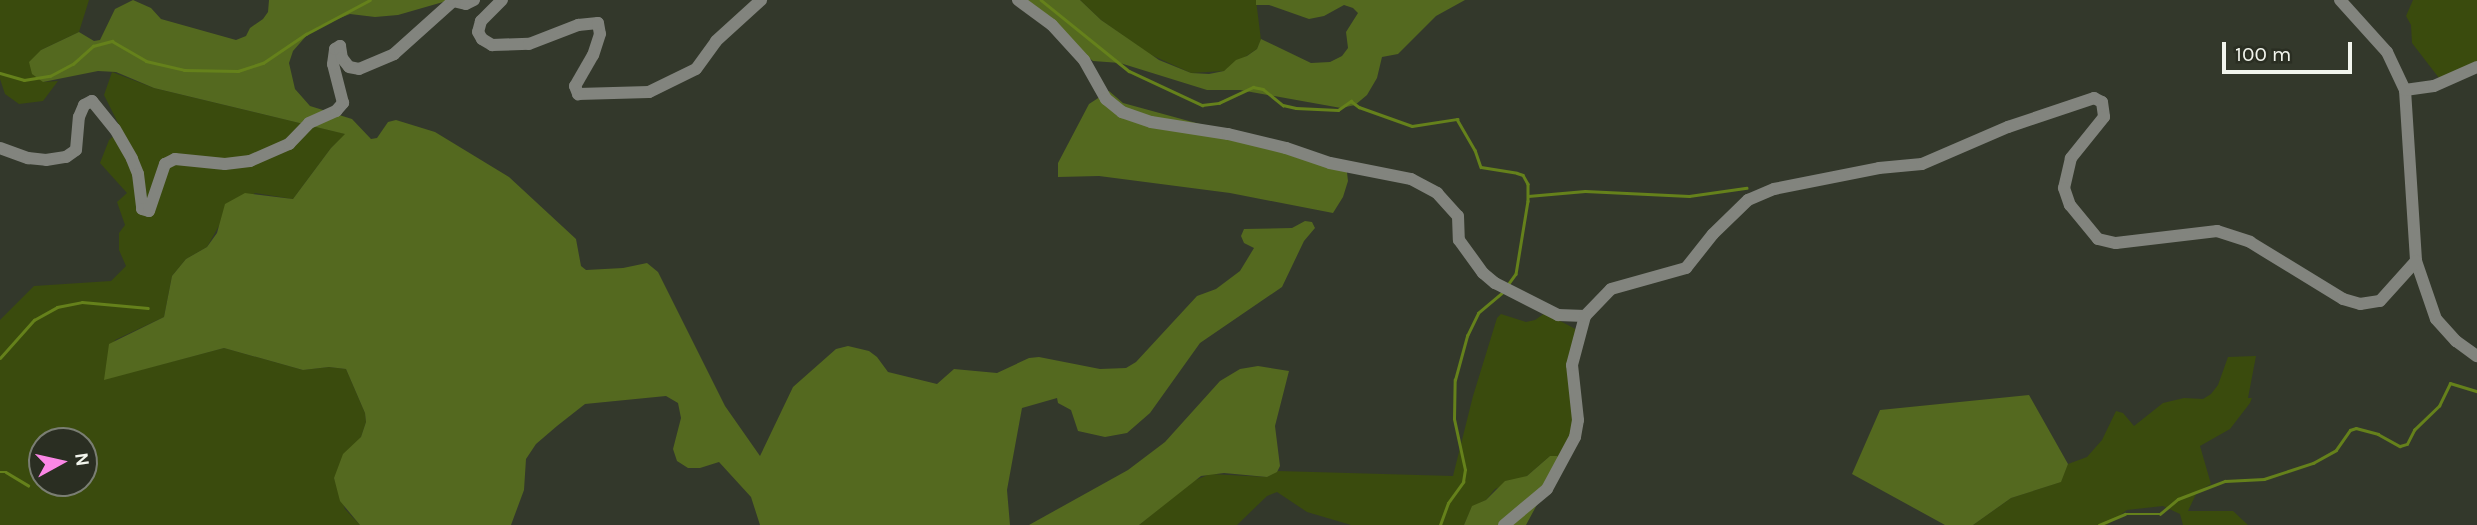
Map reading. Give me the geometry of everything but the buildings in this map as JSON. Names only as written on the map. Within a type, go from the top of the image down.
[{"type":"street","points":[[0,148],[28,158],[46,160],[66,157],[76,150],[79,117],[84,105],[92,101],[116,129],[132,159],[138,174],[142,209],[149,211],[164,164],[175,159],[225,164],[250,161],[289,144],[309,123],[336,111],[343,103],[333,64],[335,49],[340,46],[342,58],[349,67],[359,69],[394,54],[453,1],[466,4],[474,0]]},
{"type":"street","points":[[502,0],[481,21],[478,32],[482,39],[492,45],[529,44],[578,24],[598,23],[600,34],[593,55],[575,86],[578,94],[649,92],[696,69],[716,41],[761,0]]},
{"type":"street","points":[[1018,0],[1052,25],[1084,60],[1106,99],[1122,112],[1151,122],[1228,134],[1286,148],[1330,163],[1411,179],[1437,193],[1458,216],[1459,240],[1483,273],[1505,289],[1558,316],[1585,316]]},
{"type":"street","points":[[2340,0],[2387,52],[2404,90],[2416,261],[2436,319],[2456,341],[2477,356]]},
{"type":"street","points":[[2404,90],[2434,86],[2477,67]]},
{"type":"street","points":[[1504,525],[1547,489],[1575,437],[1578,420],[1572,365],[1585,316],[1611,289],[1686,268],[1713,234],[1753,196],[1774,189],[1879,168],[1922,164],[2020,123],[2094,98],[2102,102],[2104,117],[2071,158],[2064,188],[2070,205],[2098,239],[2116,243],[2217,231],[2250,242],[2343,299],[2360,304],[2380,301],[2416,261]]},
{"type":"green space","points":[[0,0],[89,0],[79,32],[41,50],[43,82],[58,81],[43,101],[19,104],[5,94],[0,79]]},
{"type":"green space","points":[[133,0],[151,8],[161,19],[236,40],[246,36],[250,28],[263,19],[268,12],[269,0],[450,0],[398,15],[375,17],[350,14],[320,26],[307,35],[293,51],[289,63],[295,89],[310,106],[352,119],[371,139],[377,138],[388,122],[396,120],[435,132],[509,177],[576,239],[581,266],[586,270],[623,268],[647,263],[658,272],[725,406],[760,456],[793,387],[836,349],[848,346],[869,351],[888,372],[937,384],[954,369],[997,373],[1029,358],[1039,357],[1100,369],[1126,368],[1136,362],[1197,296],[1216,289],[1240,271],[1254,248],[1244,243],[1241,236],[1244,229],[1292,228],[1305,221],[1312,222],[1315,228],[1304,241],[1282,287],[1200,343],[1150,413],[1127,433],[1105,437],[1078,431],[1071,410],[1058,403],[1057,398],[1022,408],[1007,490],[1010,525],[760,525],[751,497],[719,462],[700,468],[688,468],[677,461],[673,449],[681,418],[678,403],[666,396],[585,404],[557,426],[536,444],[526,459],[524,490],[511,525],[360,525],[340,501],[334,478],[343,454],[361,437],[366,422],[365,413],[346,369],[329,367],[303,370],[224,348],[104,380],[109,344],[164,317],[172,276],[186,259],[207,247],[217,233],[225,204],[245,193],[293,199],[331,148],[345,134],[154,88],[116,72],[98,71],[43,82],[32,74],[29,62],[41,50],[79,32],[94,41],[100,40],[115,9]]},
{"type":"green space","points":[[1016,0],[1080,0],[1101,20],[1159,60],[1191,73],[1209,74],[1224,71],[1236,60],[1247,56],[1257,49],[1261,39],[1311,63],[1330,62],[1342,56],[1348,48],[1346,32],[1358,13],[1353,8],[1344,5],[1324,16],[1309,19],[1269,5],[1256,5],[1256,0],[1465,0],[1436,16],[1398,54],[1382,57],[1377,78],[1367,95],[1355,105],[1341,108],[1240,90],[1207,90],[1120,63],[1093,61]]},
{"type":"green space","points":[[1080,0],[1256,0],[1261,40],[1257,49],[1224,71],[1191,73],[1149,54],[1101,20]]},
{"type":"green space","points":[[2413,0],[2477,0],[2477,66],[2439,78],[2412,43],[2411,25],[2406,16]]},
{"type":"green space","points":[[112,72],[154,88],[346,134],[331,148],[293,199],[255,193],[220,224],[207,247],[186,259],[172,276],[164,317],[115,340],[105,379],[224,348],[303,370],[329,367],[346,369],[365,413],[366,422],[361,437],[334,478],[345,509],[360,525],[0,525],[0,320],[34,286],[111,281],[126,266],[119,250],[119,233],[125,225],[117,202],[127,193],[100,163],[109,140],[121,129],[104,95]]},
{"type":"green space","points":[[1109,91],[1123,103],[1346,164],[1348,181],[1343,197],[1333,213],[1230,193],[1099,176],[1058,177],[1058,163],[1089,104]]},
{"type":"green space","points":[[1545,313],[1585,334],[1577,342],[1578,417],[1561,460],[1550,456],[1527,476],[1495,489],[1486,500],[1472,507],[1464,525],[1351,525],[1307,512],[1277,492],[1267,496],[1237,525],[1139,525],[1191,482],[1210,474],[1267,477],[1278,471],[1453,476],[1473,396],[1497,318],[1501,314],[1526,322]]},
{"type":"green space","points":[[2256,356],[2248,398],[2252,398],[2250,403],[2230,429],[2200,446],[2211,484],[2197,492],[2188,511],[2233,511],[2248,525],[2183,525],[2180,514],[2163,506],[2127,510],[2107,525],[1973,525],[2011,498],[2060,482],[2068,464],[2087,457],[2102,440],[2116,411],[2123,413],[2134,426],[2163,403],[2184,398],[2203,399],[2218,385],[2228,357]]},
{"type":"green space","points":[[1258,366],[1289,371],[1275,426],[1280,466],[1277,472],[1267,477],[1224,473],[1201,476],[1139,525],[1029,525],[1128,470],[1165,442],[1220,381],[1240,369]]},
{"type":"green space","points":[[2029,395],[2068,464],[2061,482],[2011,498],[1973,525],[1945,525],[1852,474],[1880,410]]},
{"type":"green space","points":[[1550,456],[1557,456],[1561,460],[1526,525],[1464,525],[1472,506],[1486,500],[1505,481],[1527,476]]},
{"type":"waterway","points":[[0,73],[24,80],[50,76],[73,64],[93,46],[112,41],[146,61],[184,70],[238,71],[263,63],[306,34],[370,0]]},
{"type":"waterway","points":[[1041,0],[1129,71],[1202,105],[1219,103],[1253,87],[1263,89],[1283,105],[1296,108],[1338,110],[1351,101],[1359,107],[1412,126],[1457,119],[1475,150],[1481,167],[1523,175],[1528,184],[1528,201],[1516,274],[1508,285]]},
{"type":"waterway","points":[[1528,196],[1585,191],[1689,196],[1746,188]]},
{"type":"waterway","points":[[1440,525],[1448,503],[1463,482],[1465,470],[1454,419],[1455,380],[1467,336],[1478,313],[1502,293]]},
{"type":"waterway","points":[[0,358],[34,320],[57,307],[82,302],[148,308]]},
{"type":"waterway","points":[[2099,525],[2125,514],[2160,514],[2178,499],[2225,481],[2264,479],[2313,463],[2336,450],[2350,430],[2356,428],[2378,434],[2400,446],[2407,444],[2414,430],[2439,406],[2450,383],[2477,391]]},
{"type":"waterway","points":[[0,472],[6,472],[28,485]]}]
